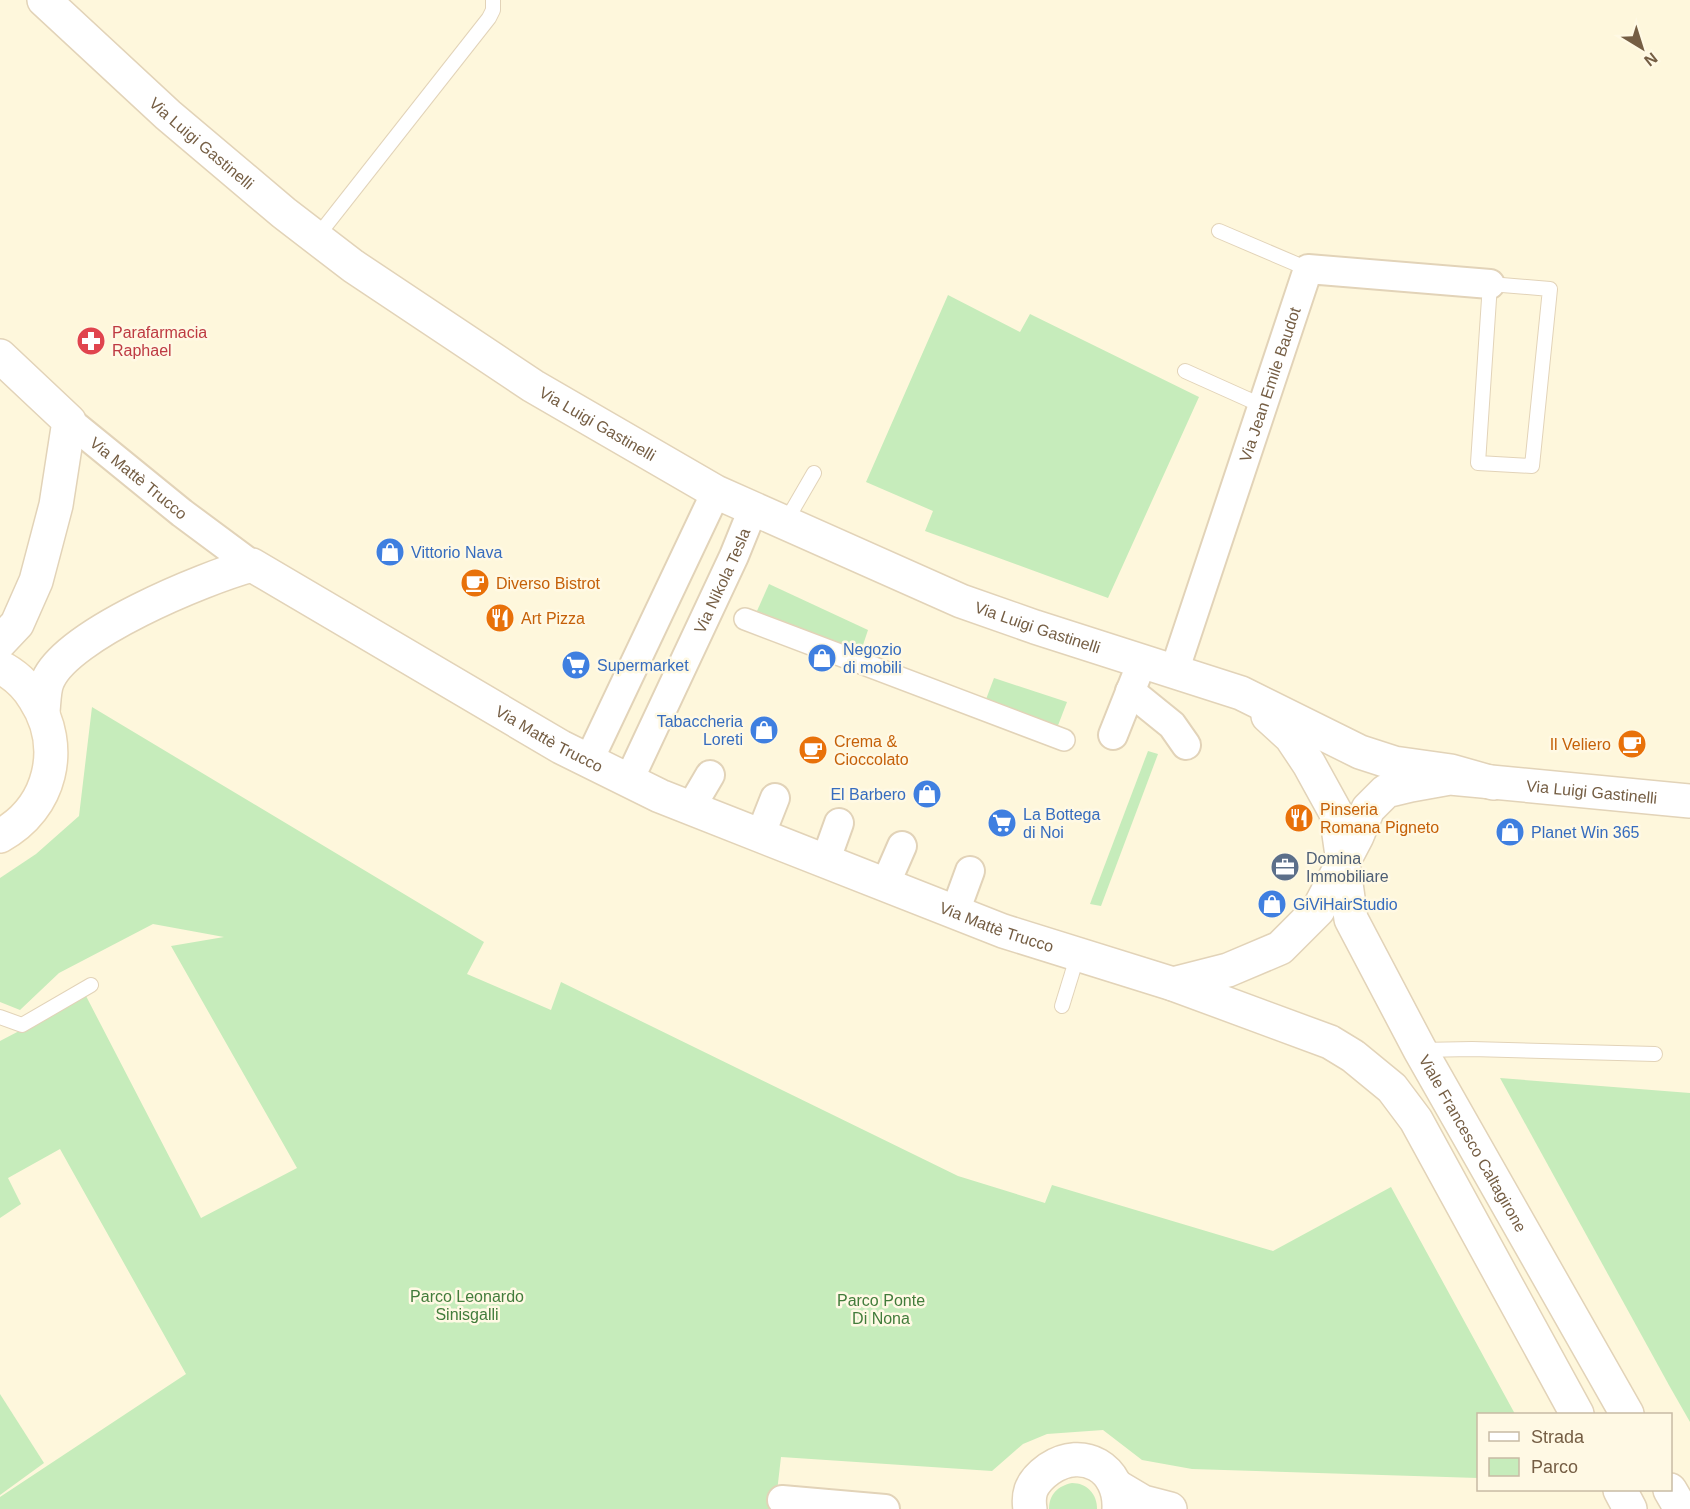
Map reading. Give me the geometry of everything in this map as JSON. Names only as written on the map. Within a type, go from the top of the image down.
[{"type":"street","name":"Via Luigi Gastinelli","points":[[44,0],[168,115],[353,266],[533,386],[716,492],[961,601],[1241,693],[1360,752],[1394,763],[1450,771],[1493,783]]},
{"type":"street","points":[[1308,269],[1490,284]]},
{"type":"street","name":"Via Jean Emile Baudot","points":[[1173,672],[1308,269]]},
{"type":"street","name":"Via Mattè Trucco","points":[[0,356],[69,421],[182,513],[252,565],[561,747],[690,809],[1003,931],[1173,984]]},
{"type":"street","points":[[0,642],[17,624],[36,581],[56,505],[69,421]]},
{"type":"street","points":[[589,760],[716,492]]},
{"type":"street","name":"Via Nikola Tesla","points":[[629,780],[734,556],[753,509]]},
{"type":"street","points":[[43,711],[47,680],[68,654],[120,620],[206,579],[252,565]]},
{"type":"street","points":[[745,619],[1064,740]]},
{"type":"street","points":[[1113,735],[1142,662]]},
{"type":"street","points":[[0,668],[7,670],[28,688],[43,711],[51,737],[51,762],[45,788],[32,810],[13,829],[0,836]]},
{"type":"street","points":[[1130,691],[1172,725],[1186,745]]},
{"type":"street","name":"Via Luigi Gastinelli","points":[[1241,693],[1291,737],[1309,764],[1336,813],[1344,860]]},
{"type":"street","points":[[690,809],[710,774]]},
{"type":"street","name":"Via Luigi Gastinelli","points":[[1344,860],[1368,809],[1386,791],[1411,784],[1450,778],[1690,801]]},
{"type":"street","points":[[760,836],[775,798]]},
{"type":"street","points":[[825,862],[839,823]]},
{"type":"street","points":[[885,885],[902,846]]},
{"type":"street","points":[[1173,984],[1228,970],[1280,948],[1318,910],[1344,860]]},
{"type":"street","name":"Viale Francesco Caltagirone","points":[[1344,860],[1351,919],[1420,1050],[1626,1413]]},
{"type":"street","points":[[955,912],[969,872]]},
{"type":"street","points":[[1173,984],[1330,1042],[1353,1056],[1392,1088],[1416,1120],[1576,1413]]},
{"type":"street","points":[[1029,1509],[1031,1490],[1036,1481],[1044,1472],[1063,1461],[1074,1458],[1096,1464],[1112,1478],[1118,1497],[1170,1509]]},
{"type":"street","points":[[1671,1491],[1681,1509]]},
{"type":"street","points":[[783,1500],[885,1509]]},
{"type":"lane","points":[[316,238],[489,18],[494,0]]},
{"type":"lane","points":[[1220,231],[1308,269]]},
{"type":"lane","points":[[1490,284],[1550,289],[1532,466],[1478,463],[1490,284]]},
{"type":"lane","points":[[1185,371],[1263,406]]},
{"type":"lane","points":[[785,523],[814,473]]},
{"type":"lane","points":[[1062,1006],[1078,954]]},
{"type":"lane","points":[[0,1017],[21,1025],[91,985]]},
{"type":"lane","points":[[1420,1050],[1472,1049],[1654,1054]]},
{"type":"green space","points":[[948,295],[1020,332],[1030,314],[1199,397],[1108,598],[925,531],[933,511],[866,482]]},
{"type":"green space","points":[[769,584],[868,630],[861,651],[757,611]]},
{"type":"green space","points":[[994,678],[1067,702],[1057,728],[985,702]]},
{"type":"green space","points":[[92,707],[484,942],[467,974],[551,1010],[561,982],[958,1176],[1045,1203],[1052,1185],[1273,1251],[1391,1187],[1514,1413],[1477,1413],[1477,1478],[1192,1469],[1142,1460],[1103,1430],[1047,1434],[1023,1444],[992,1471],[781,1457],[775,1509],[0,1509],[0,1497],[186,1374],[60,1149],[8,1178],[21,1204],[0,1218],[0,1041],[86,996],[201,1218],[297,1168],[171,946],[224,937],[153,924],[59,973],[20,1010],[0,1002],[0,878],[36,854],[79,816]]},
{"type":"green space","points":[[1148,751],[1158,754],[1101,906],[1090,904]]},
{"type":"green space","points":[[1500,1078],[1690,1093],[1690,1422],[1670,1387]]},
{"type":"green space","points":[[0,1394],[44,1463],[0,1495]]},
{"type":"green space","points":[[1072,1483],[1090,1490],[1097,1509],[1049,1509],[1055,1492],[1062,1486]]},
{"type":"place","name":"Parafarmacia Raphael","points":[[91,341]]},
{"type":"place","name":"Vittorio Nava","points":[[390,552]]},
{"type":"place","name":"Diverso Bistrot","points":[[475,583]]},
{"type":"place","name":"Art Pizza","points":[[500,618]]},
{"type":"place","name":"Negozio di mobili","points":[[822,658]]},
{"type":"place","name":"Supermarket","points":[[576,665]]},
{"type":"place","name":"Tabaccheria Loreti","points":[[764,730]]},
{"type":"place","name":"Il Veliero","points":[[1632,744]]},
{"type":"place","name":"Crema & Cioccolato","points":[[813,750]]},
{"type":"place","name":"El Barbero","points":[[927,794]]},
{"type":"place","name":"Pinseria Romana Pigneto","points":[[1299,818]]},
{"type":"place","name":"La Bottega di Noi","points":[[1002,823]]},
{"type":"place","name":"Planet Win 365","points":[[1510,832]]},
{"type":"place","name":"Domina Immobiliare","points":[[1285,867]]},
{"type":"place","name":"GiViHairStudio","points":[[1272,904]]},
{"type":"park label","name":"Parco Leonardo Sinisgalli","points":[[467,1305]]},
{"type":"park label","name":"Parco Ponte Di Nona","points":[[881,1309]]}]
